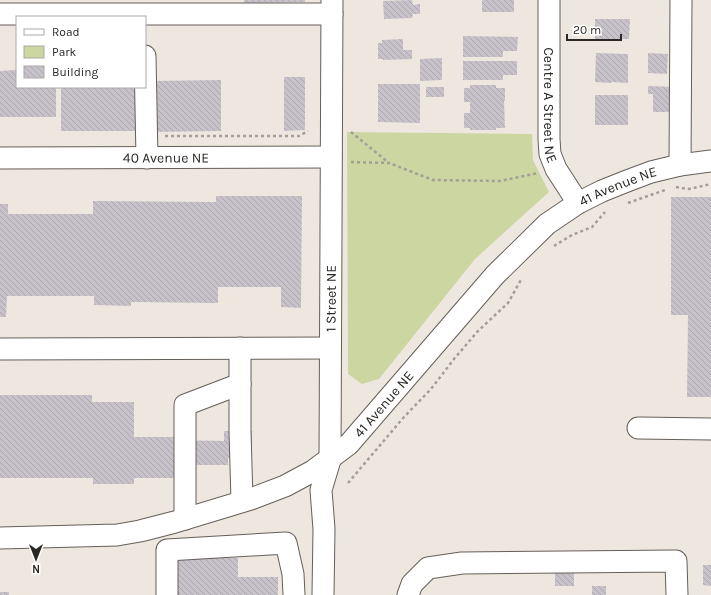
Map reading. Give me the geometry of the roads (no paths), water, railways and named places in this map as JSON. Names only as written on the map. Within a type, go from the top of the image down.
[{"type":"street","name":"Centre A Street NE","points":[[549,0],[550,154],[556,169],[578,203]]},
{"type":"street","points":[[680,165],[681,0]]},
{"type":"street","points":[[0,14],[332,7]]},
{"type":"street","name":"1 Street NE","points":[[323,595],[324,529],[321,490],[330,460],[332,7]]},
{"type":"street","points":[[146,88],[147,158]]},
{"type":"street","name":"40 Avenue NE","points":[[0,158],[331,157]]},
{"type":"street","name":"41 Avenue NE","points":[[0,538],[117,535],[140,531],[242,501],[285,486],[330,460],[349,444],[495,275],[547,224],[578,203],[602,191],[651,172],[680,165],[711,161]]},
{"type":"street","points":[[240,348],[242,501]]},
{"type":"street","points":[[0,349],[330,348]]},
{"type":"street","points":[[188,548],[180,520],[185,405],[240,384]]},
{"type":"street","points":[[638,428],[711,428]]},
{"type":"street","points":[[167,595],[167,550],[286,543],[293,574],[294,595]]},
{"type":"street","points":[[408,595],[412,584],[428,568],[462,563],[676,562],[677,595]]}]
